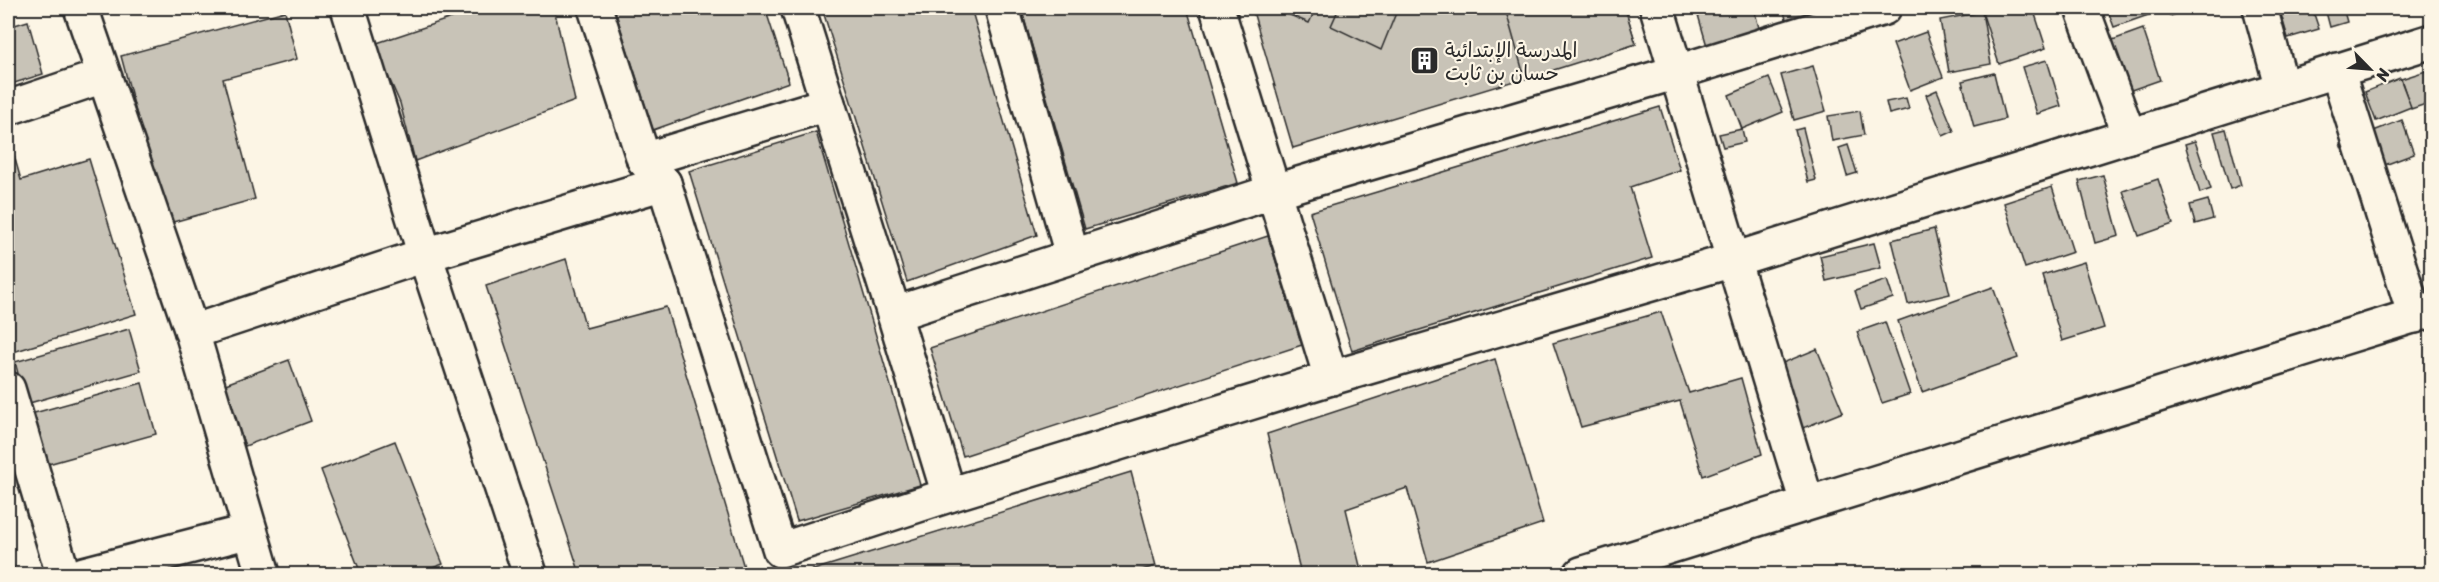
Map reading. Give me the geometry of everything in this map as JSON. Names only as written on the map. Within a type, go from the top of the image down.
[{"type":"street","points":[[81,8],[192,332],[263,574]]},
{"type":"street","points":[[348,8],[425,255],[530,574]]},
{"type":"street","points":[[595,8],[654,171],[780,550],[949,495],[1331,378],[1733,260],[2432,41]]},
{"type":"street","points":[[798,8],[949,495]]},
{"type":"street","points":[[1002,8],[1072,255]]},
{"type":"street","points":[[1217,8],[1331,378]]},
{"type":"street","points":[[1657,8],[1807,504]]},
{"type":"street","points":[[894,314],[1275,191],[1677,72],[1882,8]]},
{"type":"street","points":[[2082,8],[2129,136]]},
{"type":"street","points":[[2260,8],[2282,88]]},
{"type":"street","points":[[1581,574],[2423,313],[2337,70]]},
{"type":"street","points":[[8,108],[103,76]]},
{"type":"street","points":[[192,332],[425,255],[828,104]]},
{"type":"street","points":[[8,389],[63,574]]},
{"type":"street","points":[[84,574],[250,531]]},
{"type":"building","points":[[481,8],[554,8],[575,101],[415,161],[400,103],[374,44]]},
{"type":"building","points":[[614,8],[765,8],[789,82],[653,130]]},
{"type":"building","points":[[822,8],[971,8],[1037,235],[907,282]]},
{"type":"building","points":[[1021,8],[1187,8],[1238,183],[1085,229]]},
{"type":"building","name":"المدرسة الإبتدائية حسان بن ثابت","points":[[1252,8],[1625,8],[1636,44],[1293,148]]},
{"type":"building","points":[[1273,8],[1316,8],[1309,23]]},
{"type":"building","points":[[1339,8],[1398,8],[1381,50],[1331,26]]},
{"type":"building","points":[[1505,8],[1625,8],[1636,44],[1525,79]]},
{"type":"building","points":[[1696,8],[1754,8],[1760,32],[1707,46]]},
{"type":"building","points":[[1783,8],[1831,8],[1786,19]]},
{"type":"building","points":[[1995,8],[2033,8],[2046,48],[1999,64],[1982,12]]},
{"type":"building","points":[[2107,8],[2156,8],[2157,12],[2114,27]]},
{"type":"building","points":[[2167,8],[2195,8],[2170,16]]},
{"type":"building","points":[[2292,8],[2312,8],[2319,29],[2288,38],[2280,11]]},
{"type":"building","points":[[2325,8],[2343,8],[2347,22],[2330,27]]},
{"type":"building","points":[[2381,8],[2403,8],[2404,10],[2382,14]]},
{"type":"building","points":[[285,11],[297,59],[223,79],[255,199],[166,224],[121,56]]},
{"type":"building","points":[[1982,12],[1991,64],[1949,72],[1940,20]]},
{"type":"building","points":[[28,21],[43,74],[8,85],[8,27]]},
{"type":"building","points":[[2143,29],[2160,80],[2117,95],[2099,45]]},
{"type":"building","points":[[1926,32],[1943,77],[1910,90],[1893,44]]},
{"type":"building","points":[[2047,60],[2061,106],[2037,114],[2022,67]]},
{"type":"building","points":[[1813,66],[1826,111],[1794,120],[1781,75]]},
{"type":"building","points":[[2432,69],[2432,102],[2411,109],[2401,79]]},
{"type":"building","points":[[1994,73],[2005,119],[1974,127],[1962,81]]},
{"type":"building","points":[[1769,78],[1783,112],[1742,129],[1729,95]]},
{"type":"building","points":[[2400,78],[2411,107],[2376,121],[2365,92]]},
{"type":"building","points":[[1937,90],[1954,131],[1943,136],[1926,95]]},
{"type":"building","points":[[1906,98],[1909,109],[1889,114],[1886,102]]},
{"type":"building","points":[[1660,107],[1680,170],[1630,187],[1652,258],[1352,351],[1310,212]]},
{"type":"building","points":[[1860,111],[1864,135],[1832,141],[1828,116]]},
{"type":"building","points":[[2402,120],[2414,154],[2353,177],[2340,144]]},
{"type":"building","points":[[1803,128],[1816,180],[1808,182],[1795,130]]},
{"type":"building","points":[[1742,129],[1745,142],[1723,147],[1719,134]]},
{"type":"building","points":[[2226,129],[2241,185],[2230,189],[2214,132]]},
{"type":"building","points":[[816,132],[920,485],[797,521],[689,171]]},
{"type":"building","points":[[9,138],[21,180],[89,159],[136,314],[13,352],[8,333]]},
{"type":"building","points":[[2195,141],[2211,189],[2200,193],[2185,144]]},
{"type":"building","points":[[1848,145],[1857,173],[1847,176],[1839,148]]},
{"type":"building","points":[[2103,175],[2119,236],[2095,243],[2079,181]]},
{"type":"building","points":[[2158,179],[2173,224],[2139,236],[2123,191]]},
{"type":"building","points":[[2052,187],[2073,252],[2025,268],[2004,203]]},
{"type":"building","points":[[2208,200],[2213,219],[2195,224],[2190,205]]},
{"type":"building","points":[[1934,229],[1950,294],[1908,304],[1892,240]]},
{"type":"building","points":[[1268,236],[1302,345],[963,456],[930,348]]},
{"type":"building","points":[[1874,243],[1881,268],[1826,281],[1820,256]]},
{"type":"building","points":[[566,259],[586,328],[666,307],[746,574],[580,574],[486,286]]},
{"type":"building","points":[[2084,262],[2104,328],[2062,341],[2042,275]]},
{"type":"building","points":[[1887,280],[1893,298],[1861,309],[1855,291]]},
{"type":"building","points":[[1993,287],[2018,358],[1922,392],[1898,321]]},
{"type":"building","points":[[1661,312],[1689,393],[1741,378],[1762,454],[1703,476],[1680,401],[1581,427],[1553,343]]},
{"type":"building","points":[[1885,322],[1910,394],[1882,403],[1857,332]]},
{"type":"building","points":[[129,329],[141,371],[26,404],[15,362]]},
{"type":"building","points":[[1817,349],[1843,412],[1793,432],[1768,369]]},
{"type":"building","points":[[1495,359],[1543,523],[1428,562],[1407,488],[1346,509],[1362,574],[1301,574],[1267,434]]},
{"type":"building","points":[[289,360],[311,421],[245,446],[223,385]]},
{"type":"building","points":[[142,383],[156,434],[41,466],[27,415]]},
{"type":"building","points":[[395,441],[443,564],[416,574],[361,574],[321,470]]},
{"type":"building","points":[[1131,472],[1156,566],[1128,574],[800,574]]},
{"type":"building","points":[[8,549],[16,574],[8,574]]},
{"type":"place","name":"المدرسة الإبتدائية حسان بن ثابت","points":[[1424,61]]}]
